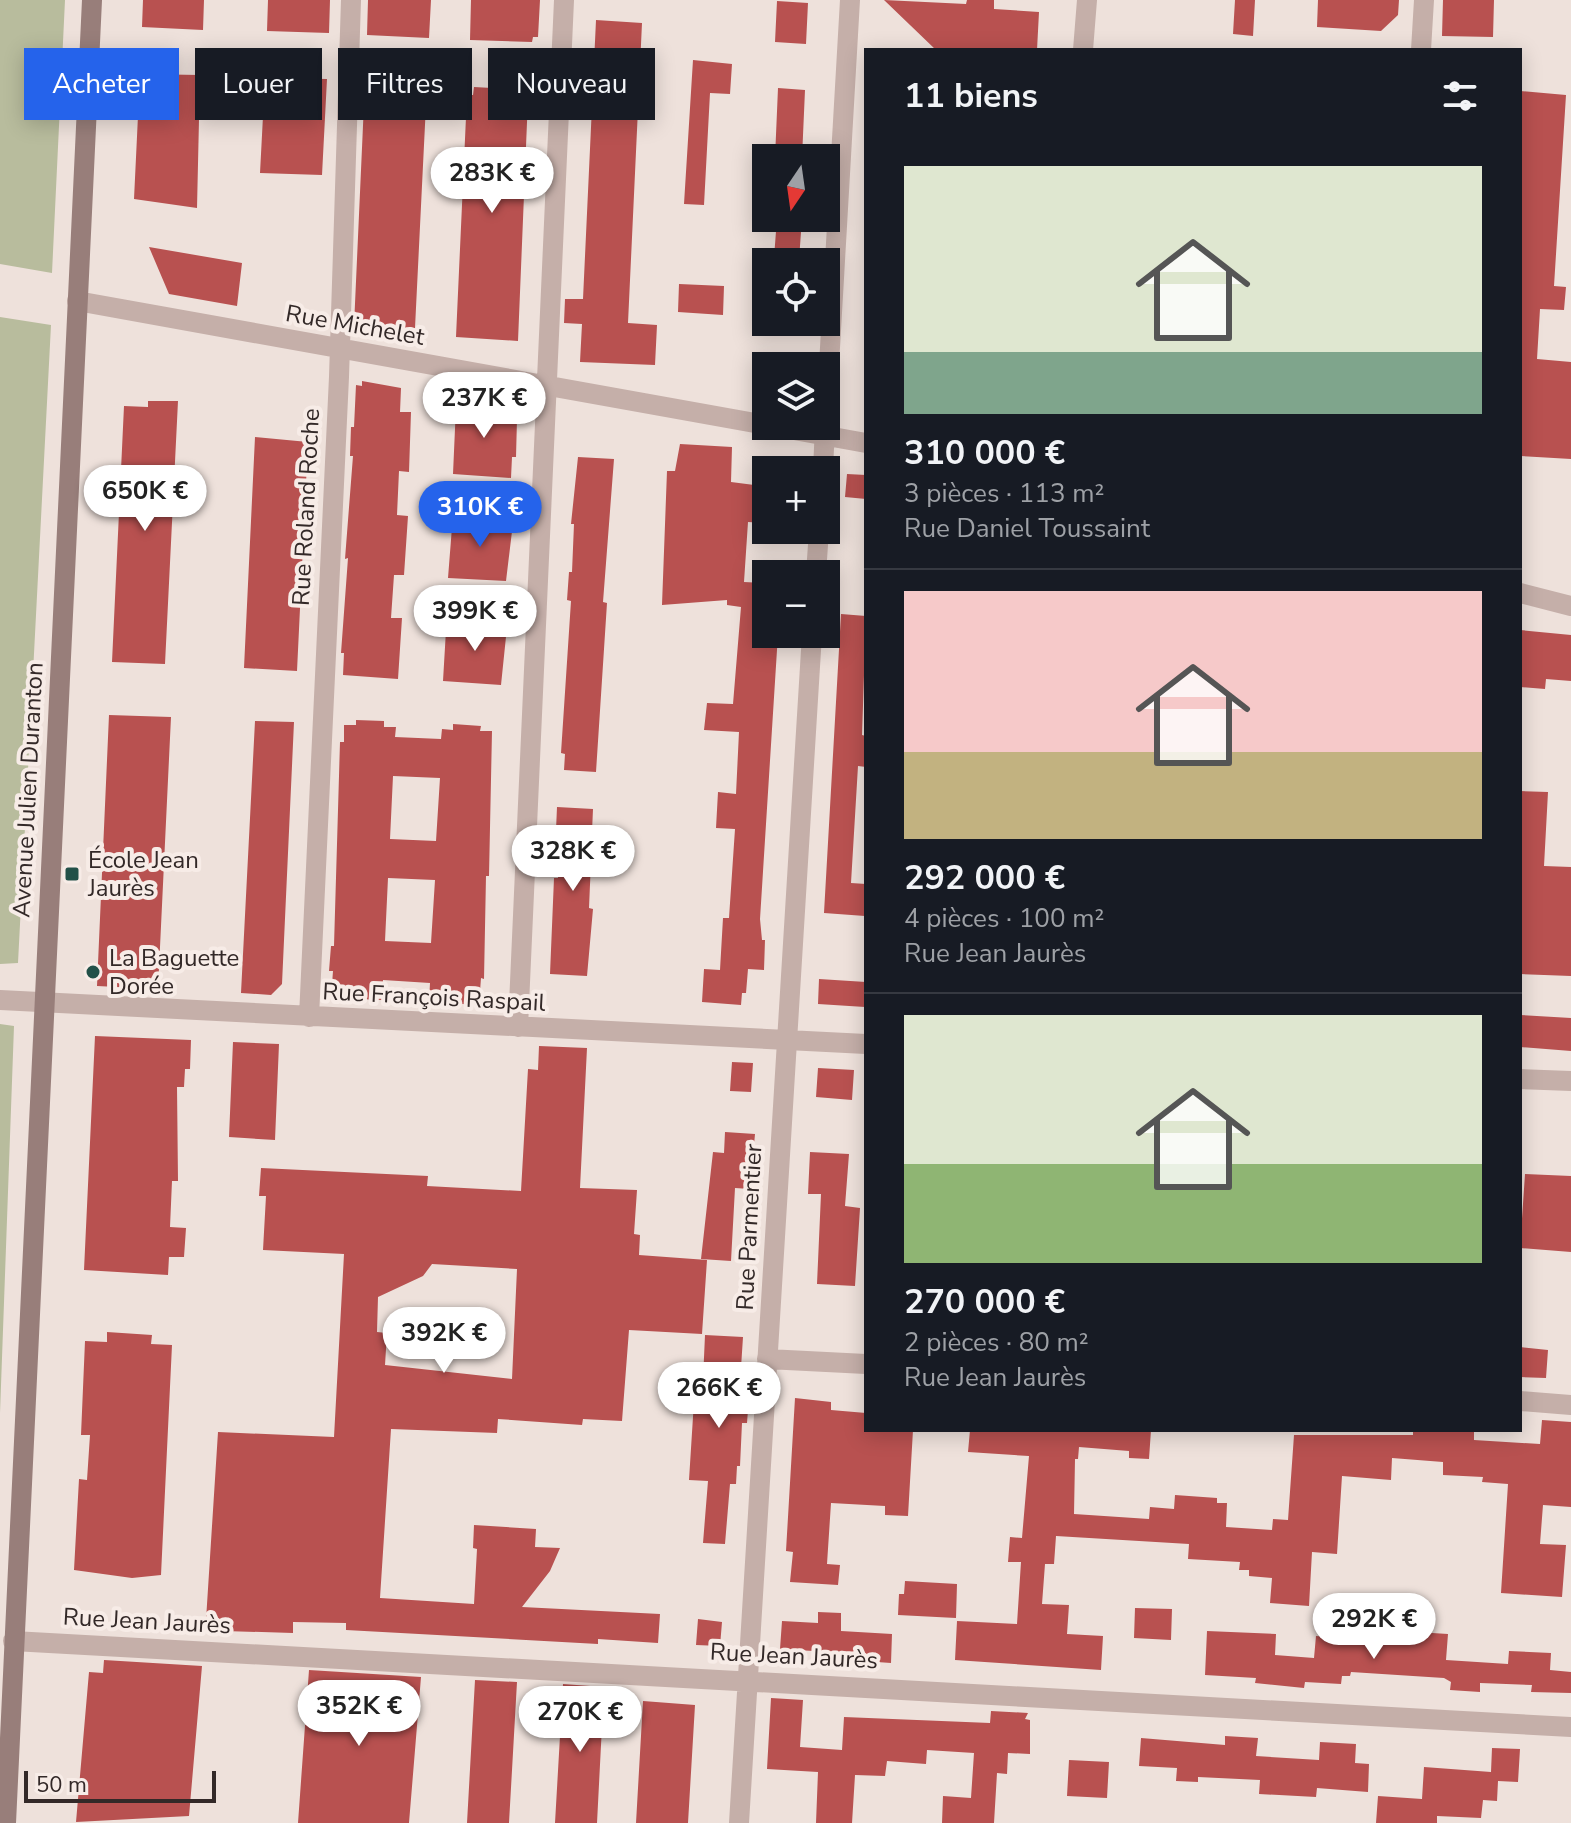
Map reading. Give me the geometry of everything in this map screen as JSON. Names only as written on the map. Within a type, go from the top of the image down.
[{"type":"main road","name":"Avenue Julien Duranton","points":[[6,1823],[92,0]]},
{"type":"street","name":"Rue Roland Roche","points":[[309,1017],[339,349],[351,0]]},
{"type":"street","points":[[518,1027],[564,0]]},
{"type":"street","points":[[829,352],[850,0]]},
{"type":"street","points":[[1083,48],[1087,0]]},
{"type":"street","points":[[1421,48],[1424,0]]},
{"type":"street","name":"Rue Michelet","points":[[77,301],[752,422]]},
{"type":"street","points":[[840,432],[864,442]]},
{"type":"street","points":[[1522,594],[1571,606]]},
{"type":"street","name":"Rue Parmentier","points":[[739,1823],[811,648]]},
{"type":"street","name":"Rue François Raspail","points":[[0,1000],[864,1044]]},
{"type":"street","points":[[1522,1079],[1571,1081]]},
{"type":"street","points":[[767,1359],[864,1364]]},
{"type":"street","points":[[1522,1401],[1571,1405]]},
{"type":"street","name":"Rue Jean Jaurès","points":[[13,1641],[748,1679],[1571,1727]]},
{"type":"green space","points":[[0,0],[65,0],[63,48],[24,48],[24,120],[59,120],[52,273],[0,264]]},
{"type":"green space","points":[[0,317],[51,325],[18,963],[0,964]]},
{"type":"green space","points":[[0,1024],[14,1026],[0,1413]]},
{"type":"building","points":[[143,0],[204,0],[203,30],[142,27]]},
{"type":"building","points":[[268,0],[330,0],[329,33],[267,31]]},
{"type":"building","points":[[368,0],[431,0],[429,38],[367,35]]},
{"type":"building","points":[[471,0],[540,0],[538,37],[533,37],[532,42],[470,40]]},
{"type":"building","points":[[884,0],[966,4],[967,0],[994,0],[994,9],[1039,12],[1037,48],[934,48]]},
{"type":"building","points":[[1235,0],[1255,0],[1253,36],[1233,34]]},
{"type":"building","points":[[1318,0],[1399,0],[1398,15],[1381,31],[1317,27]]},
{"type":"building","points":[[1443,0],[1494,0],[1493,37],[1442,36]]},
{"type":"building","points":[[777,1],[808,3],[806,44],[775,42]]},
{"type":"building","points":[[596,20],[642,23],[641,48],[595,48]]},
{"type":"building","points":[[693,60],[732,64],[730,94],[710,93],[704,205],[684,204]]},
{"type":"building","points":[[179,75],[195,75],[195,120],[199,120],[197,208],[134,199],[138,120],[179,120]]},
{"type":"building","points":[[322,79],[327,79],[322,175],[260,173],[263,120],[322,120]]},
{"type":"building","points":[[474,87],[488,88],[488,120],[527,120],[518,341],[456,337],[466,120],[472,120]]},
{"type":"building","points":[[778,88],[805,90],[803,144],[776,144]]},
{"type":"building","points":[[1522,91],[1566,95],[1554,286],[1566,287],[1564,310],[1540,309],[1537,359],[1571,362],[1571,459],[1522,456]]},
{"type":"building","points":[[363,120],[425,120],[415,328],[354,326]]},
{"type":"building","points":[[591,120],[637,120],[628,323],[657,325],[655,365],[580,362],[582,324],[564,323],[565,299],[583,299]]},
{"type":"building","points":[[776,232],[801,232],[800,248],[775,248]]},
{"type":"building","points":[[149,247],[242,263],[237,306],[169,294]]},
{"type":"building","points":[[679,284],[724,286],[723,315],[678,312]]},
{"type":"building","points":[[362,381],[401,388],[400,412],[411,412],[409,472],[399,471],[397,515],[408,516],[404,575],[394,575],[391,618],[402,618],[398,679],[343,675],[344,653],[341,653],[348,558],[345,559],[353,456],[350,456],[351,427],[354,427],[356,385],[362,386]]},
{"type":"building","points":[[463,399],[509,408],[509,417],[517,419],[516,457],[512,457],[511,478],[453,474],[456,406],[463,406]]},
{"type":"building","points":[[148,401],[178,401],[165,664],[112,662],[124,406],[148,407]]},
{"type":"building","points":[[255,437],[308,442],[297,671],[244,668]]},
{"type":"building","points":[[680,444],[732,447],[731,482],[752,485],[752,522],[748,522],[744,582],[752,582],[752,648],[777,648],[760,919],[762,940],[765,940],[764,970],[748,969],[746,993],[742,993],[741,1005],[702,1002],[704,969],[720,970],[723,918],[729,918],[735,829],[716,828],[718,792],[736,794],[739,732],[704,730],[707,703],[733,704],[741,607],[727,605],[727,600],[662,605],[667,471],[675,471]]},
{"type":"building","points":[[578,457],[614,459],[603,602],[607,603],[596,772],[564,770],[565,754],[561,753],[571,601],[567,600],[569,572],[572,572],[574,524],[571,524]]},
{"type":"building","points":[[847,474],[864,475],[864,499],[845,497]]},
{"type":"building","points":[[462,516],[510,520],[513,523],[506,581],[448,578],[452,527],[459,527]]},
{"type":"building","points":[[841,614],[864,616],[864,767],[858,766],[851,883],[864,884],[864,916],[824,913]]},
{"type":"building","points":[[455,620],[504,623],[507,627],[501,685],[443,681],[446,630],[452,631]]},
{"type":"building","points":[[1522,630],[1571,635],[1571,681],[1546,679],[1545,689],[1522,687]]},
{"type":"building","points":[[109,715],[171,717],[158,989],[97,986]]},
{"type":"building","points":[[356,720],[384,721],[384,727],[396,727],[395,737],[441,739],[442,729],[453,730],[453,724],[481,726],[480,731],[492,731],[489,876],[486,876],[484,979],[481,978],[479,1005],[429,1002],[430,983],[383,980],[382,1000],[331,998],[333,971],[329,971],[331,946],[334,946],[340,742],[344,742],[344,725],[356,725]],"holes":[[[393,776],[440,778],[436,841],[390,839]],[[388,878],[435,880],[431,943],[385,941]]]},
{"type":"building","points":[[255,721],[294,722],[282,984],[271,995],[241,993]]},
{"type":"building","points":[[1522,791],[1548,792],[1544,866],[1571,867],[1571,976],[1522,974]]},
{"type":"building","points":[[557,807],[593,809],[592,832],[597,832],[595,861],[591,861],[589,908],[593,909],[587,976],[550,974],[554,878],[558,878],[560,830],[556,830]]},
{"type":"building","points":[[819,979],[864,982],[864,1007],[818,1004]]},
{"type":"building","points":[[1522,1015],[1571,1018],[1571,1051],[1522,1047]]},
{"type":"building","points":[[95,1036],[191,1040],[190,1069],[185,1069],[184,1087],[177,1087],[178,1181],[172,1181],[170,1227],[186,1228],[184,1257],[169,1257],[168,1275],[84,1270]]},
{"type":"building","points":[[233,1042],[279,1044],[275,1140],[229,1137]]},
{"type":"building","points":[[539,1046],[587,1048],[580,1188],[637,1190],[634,1234],[640,1235],[639,1255],[707,1260],[702,1334],[629,1330],[622,1421],[583,1419],[582,1425],[498,1419],[497,1433],[391,1429],[380,1598],[474,1604],[477,1549],[473,1548],[474,1525],[536,1529],[535,1547],[560,1548],[550,1571],[522,1607],[660,1614],[658,1643],[598,1639],[598,1644],[346,1630],[346,1623],[293,1622],[293,1633],[224,1631],[225,1620],[206,1620],[218,1432],[334,1437],[344,1254],[263,1250],[266,1196],[259,1196],[261,1168],[428,1176],[427,1186],[521,1191],[528,1069],[538,1070]],"holes":[[[432,1264],[517,1269],[512,1379],[385,1365],[387,1333],[377,1332],[378,1297],[423,1276]]]},
{"type":"building","points":[[732,1062],[753,1063],[751,1092],[730,1091]]},
{"type":"building","points":[[818,1068],[854,1070],[852,1100],[816,1097]]},
{"type":"building","points":[[725,1132],[755,1134],[750,1189],[735,1188],[731,1261],[701,1259],[713,1152],[724,1153]]},
{"type":"building","points":[[810,1152],[849,1154],[845,1206],[860,1208],[855,1286],[817,1284],[821,1194],[808,1194]]},
{"type":"building","points":[[1525,1174],[1571,1176],[1571,1252],[1522,1248]]},
{"type":"building","points":[[107,1332],[152,1335],[151,1344],[172,1345],[161,1575],[132,1578],[74,1570],[79,1479],[87,1480],[90,1435],[81,1435],[85,1341],[107,1342]]},
{"type":"building","points":[[705,1335],[743,1337],[740,1383],[750,1384],[747,1423],[742,1423],[740,1466],[737,1466],[736,1484],[730,1484],[725,1544],[703,1543],[708,1481],[689,1480],[694,1401],[702,1402]]},
{"type":"building","points":[[1522,1347],[1548,1350],[1546,1378],[1522,1377]]},
{"type":"building","points":[[795,1398],[831,1402],[831,1410],[864,1413],[864,1432],[913,1432],[908,1516],[885,1515],[885,1506],[831,1503],[827,1564],[840,1565],[838,1585],[790,1582],[793,1552],[786,1551]]},
{"type":"building","points":[[1542,1420],[1571,1422],[1571,1507],[1543,1505],[1540,1544],[1566,1545],[1562,1597],[1501,1593],[1508,1484],[1482,1482],[1483,1477],[1443,1475],[1443,1462],[1392,1458],[1391,1480],[1342,1476],[1337,1554],[1312,1552],[1309,1606],[1270,1603],[1272,1578],[1249,1576],[1249,1570],[1239,1570],[1240,1562],[1188,1559],[1189,1544],[1056,1536],[1054,1564],[1045,1564],[1042,1604],[1069,1605],[1067,1634],[1103,1636],[1101,1670],[955,1660],[957,1621],[1017,1624],[1021,1562],[1008,1562],[1010,1537],[1022,1538],[1029,1456],[968,1452],[970,1432],[1151,1432],[1149,1459],[1129,1458],[1129,1451],[1079,1447],[1078,1459],[1075,1459],[1074,1514],[1149,1519],[1150,1507],[1174,1509],[1175,1495],[1217,1498],[1217,1503],[1227,1503],[1226,1527],[1272,1530],[1273,1519],[1288,1520],[1294,1435],[1474,1432],[1474,1440],[1540,1444]]},
{"type":"building","points":[[905,1581],[957,1584],[956,1618],[898,1615],[899,1594],[904,1594]]},
{"type":"building","points":[[1135,1608],[1172,1609],[1171,1640],[1134,1638]]},
{"type":"building","points":[[818,1612],[841,1613],[841,1631],[892,1634],[891,1663],[863,1661],[864,1654],[780,1649],[782,1621],[818,1623]]},
{"type":"building","points":[[698,1619],[722,1622],[720,1646],[696,1645]]},
{"type":"building","points":[[1353,1628],[1448,1634],[1446,1660],[1508,1664],[1509,1651],[1551,1653],[1550,1670],[1571,1672],[1571,1693],[1531,1692],[1532,1685],[1480,1683],[1480,1692],[1450,1690],[1451,1682],[1444,1678],[1351,1672],[1350,1676],[1342,1676],[1341,1684],[1305,1682],[1304,1688],[1255,1683],[1256,1678],[1205,1675],[1207,1631],[1276,1634],[1275,1655],[1314,1658],[1316,1636],[1353,1639]]},
{"type":"building","points":[[104,1660],[202,1666],[189,1816],[76,1822],[89,1672],[103,1673]]},
{"type":"building","points":[[309,1670],[421,1677],[409,1823],[298,1823]]},
{"type":"building","points":[[475,1680],[517,1682],[509,1823],[467,1823]]},
{"type":"building","points":[[563,1684],[604,1687],[597,1823],[555,1823]]},
{"type":"building","points":[[771,1698],[803,1700],[800,1747],[842,1750],[844,1717],[990,1723],[991,1711],[1028,1713],[1025,1719],[1030,1720],[1030,1754],[1008,1753],[1007,1774],[997,1773],[994,1823],[942,1823],[943,1796],[971,1798],[974,1753],[927,1750],[926,1764],[887,1761],[885,1776],[855,1775],[852,1823],[816,1823],[818,1772],[767,1769]]},
{"type":"building","points":[[643,1701],[695,1705],[688,1823],[636,1823]]},
{"type":"building","points":[[1225,1736],[1258,1738],[1256,1756],[1319,1760],[1320,1742],[1356,1744],[1355,1763],[1369,1764],[1368,1792],[1317,1788],[1316,1797],[1259,1794],[1260,1780],[1198,1777],[1198,1782],[1176,1781],[1177,1768],[1139,1766],[1141,1738],[1225,1745]]},
{"type":"building","points":[[1492,1748],[1520,1749],[1518,1782],[1498,1781],[1497,1801],[1483,1800],[1481,1818],[1437,1816],[1437,1823],[1376,1823],[1378,1796],[1422,1799],[1424,1767],[1491,1772]]},
{"type":"building","points":[[1069,1760],[1109,1762],[1107,1798],[1067,1796]]},
{"type":"place","name":"École Jean Jaurès","points":[[72,874]]},
{"type":"place","name":"La Baguette Dorée","points":[[93,972]]}]
